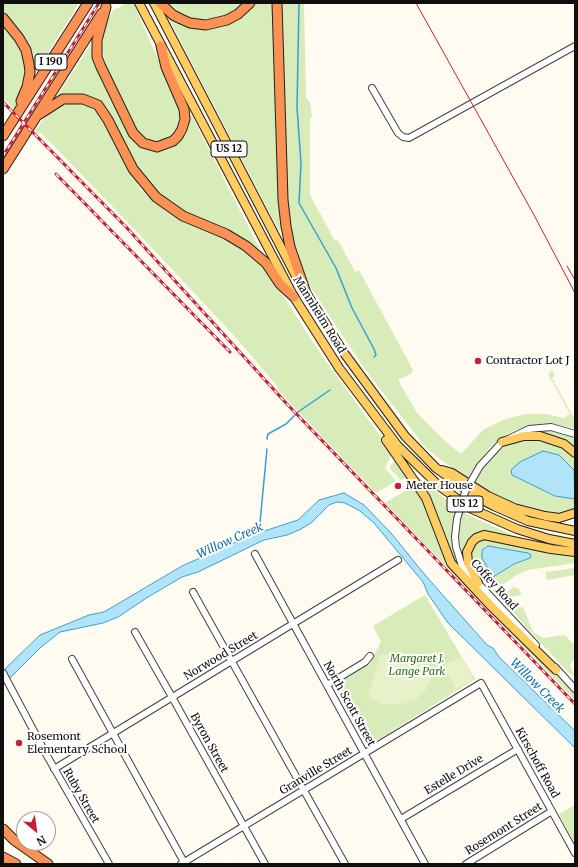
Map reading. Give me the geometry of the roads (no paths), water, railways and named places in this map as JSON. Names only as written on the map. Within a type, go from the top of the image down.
[{"type":"highway","name":"I 190","points":[[3,136],[88,3]]},
{"type":"highway","points":[[160,3],[173,15],[181,19],[190,23],[206,25],[227,20],[238,14],[250,3]]},
{"type":"highway","points":[[277,3],[283,200],[290,247],[306,293]]},
{"type":"highway","name":"I 190","points":[[3,169],[107,5]]},
{"type":"highway","points":[[107,5],[97,40],[98,57],[101,67],[133,133],[143,143],[157,147],[172,142],[178,136],[185,119],[184,109],[166,67],[161,46]]},
{"type":"highway","points":[[3,18],[19,38],[26,50],[30,72],[27,87],[13,120]]},
{"type":"highway","points":[[38,115],[63,100],[83,99],[98,105],[108,120],[133,169],[152,193],[183,216],[226,234],[246,246],[266,263],[280,284],[294,297]]},
{"type":"highway","points":[[3,829],[14,840],[48,864]]},
{"type":"highway","points":[[3,857],[16,864]]},
{"type":"main road","name":"Mannheim Road","points":[[139,3],[294,297],[339,368],[380,424],[397,445],[425,474],[472,509],[516,529],[550,539],[575,544]]},
{"type":"main road","name":"Mannheim Road","points":[[154,3],[268,224],[306,293],[344,353],[405,436],[436,468],[475,496],[510,514],[546,526],[575,531]]},
{"type":"main road","points":[[380,424],[387,441],[428,502],[451,563],[491,606],[556,670]]},
{"type":"main road","points":[[502,442],[524,436],[540,436],[564,444],[575,453]]},
{"type":"main road","points":[[436,468],[452,473],[488,496],[514,508],[559,518],[575,513]]},
{"type":"main road","points":[[478,583],[468,562],[467,552],[472,542],[476,538],[484,535],[551,549],[575,552]]},
{"type":"street","points":[[372,88],[398,133],[403,137],[409,138],[575,46]]},
{"type":"street","name":"Coffey Road","points":[[575,434],[551,428],[528,428],[502,442],[480,466],[465,492],[457,519],[454,537],[462,566],[550,660],[556,670],[575,689]]},
{"type":"street","name":"North Scott Street","points":[[255,554],[425,864]]},
{"type":"street","name":"Norwood Street","points":[[54,769],[398,560]]},
{"type":"street","points":[[193,592],[233,660],[345,864]]},
{"type":"street","name":"Byron Street","points":[[135,632],[265,864]]},
{"type":"street","points":[[327,685],[366,662],[370,656]]},
{"type":"street","points":[[72,659],[183,863]]},
{"type":"street","name":"Ruby Street","points":[[3,673],[54,769],[109,864]]},
{"type":"street","name":"Granville Street","points":[[183,863],[481,683]]},
{"type":"street","name":"Kirschoff Road","points":[[481,683],[575,854]]},
{"type":"street","name":"Estelle Drive","points":[[401,819],[518,749]]},
{"type":"street","name":"Rosemont Street","points":[[466,864],[552,811]]},
{"type":"water","points":[[543,451],[559,455],[574,470],[575,499],[555,496],[512,475],[511,470],[520,462]]},
{"type":"water","points":[[344,493],[364,505],[391,533],[425,575],[487,645],[493,648],[499,657],[575,731],[575,748],[448,623],[428,594],[423,582],[374,523],[360,511],[345,503],[337,502],[329,505],[311,523],[301,529],[287,535],[264,540],[198,572],[182,577],[118,617],[103,623],[60,632],[40,648],[3,683],[3,672],[40,635],[89,615],[104,612],[182,566],[252,535],[298,520],[319,500]]},
{"type":"water","points":[[488,546],[528,553],[531,555],[530,558],[514,564],[493,577],[482,558],[482,550]]},
{"type":"waterway","points":[[299,3],[297,107],[301,164],[299,203],[336,268],[352,308],[374,349],[376,355],[374,357]]},
{"type":"waterway","points":[[267,439],[268,434],[286,424],[298,412],[330,390]]},
{"type":"waterway","name":"Willow Creek","points":[[259,533],[267,449]]},
{"type":"tram line","points":[[416,3],[534,215],[575,293]]},
{"type":"tram line","points":[[567,266],[575,280]]},
{"type":"railway","points":[[3,156],[99,3]]},
{"type":"railway","points":[[3,102],[127,228],[286,403],[575,704]]},
{"type":"railway","points":[[56,174],[230,352]]},
{"type":"place","name":"Contractor Lot J","points":[[478,361]]},
{"type":"place","name":"Meter House","points":[[398,486]]},
{"type":"place","name":"Rosemont Elementary School","points":[[19,743]]},
{"type":"park label","name":"Margaret J. Lange Park","points":[[417,665]]}]
